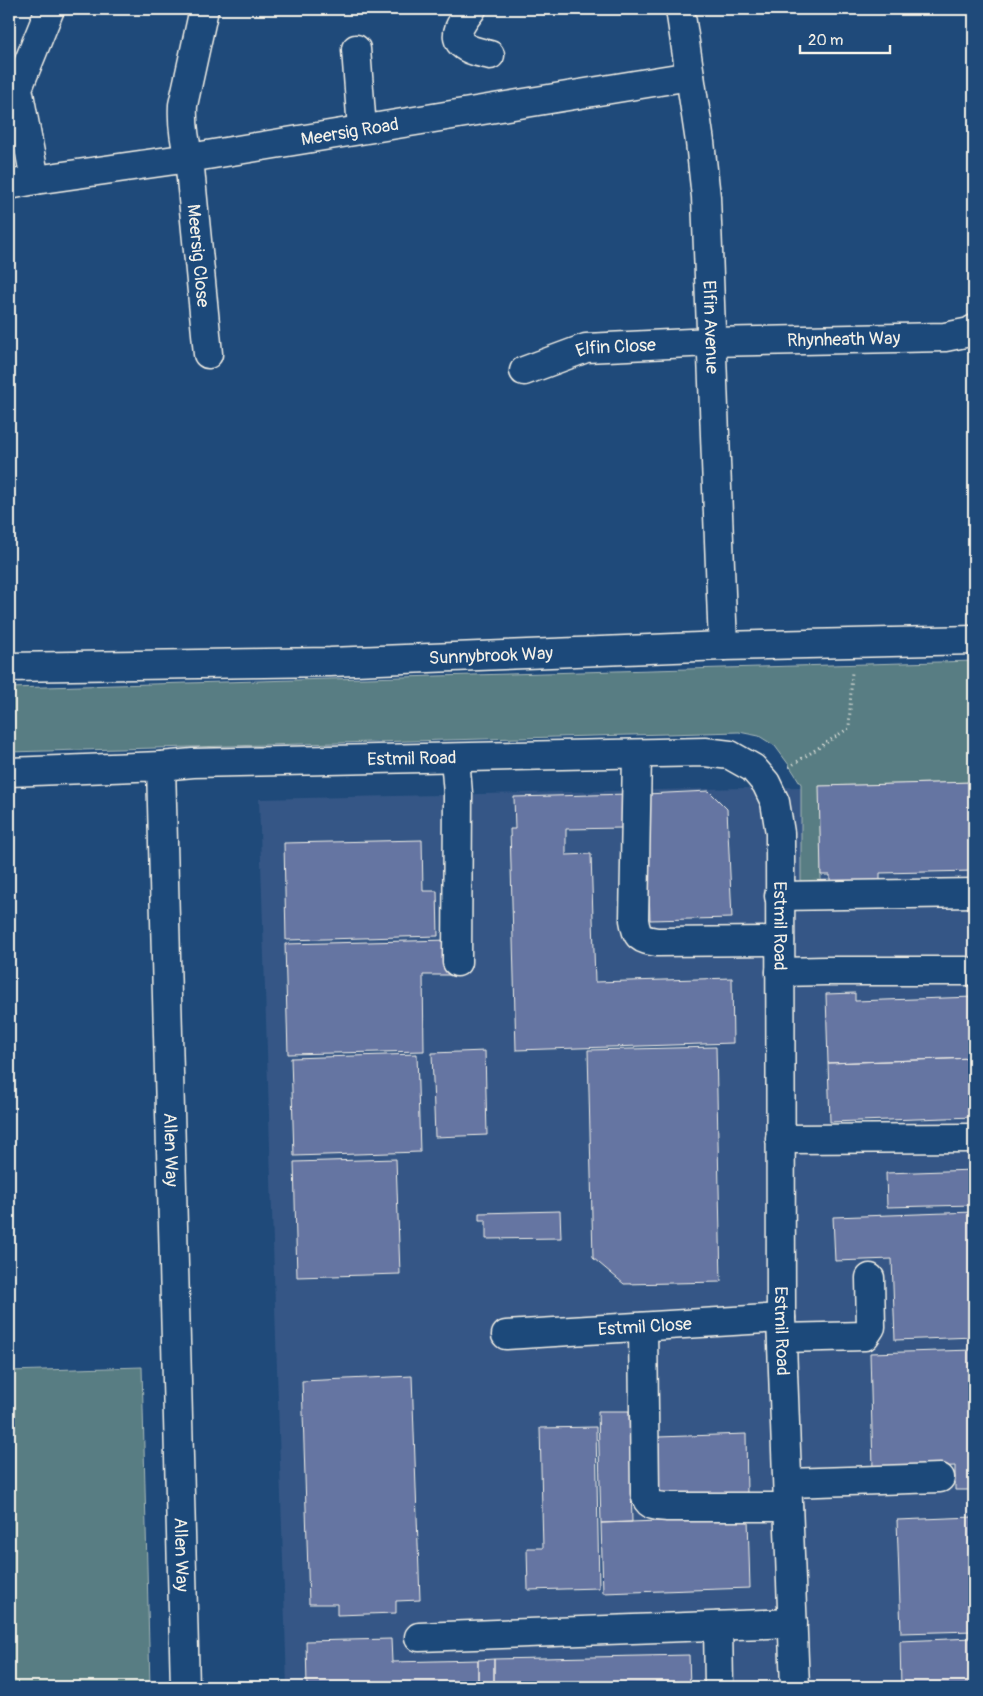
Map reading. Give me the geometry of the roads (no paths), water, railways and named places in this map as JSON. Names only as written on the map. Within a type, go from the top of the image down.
[{"type":"street","points":[[35,180],[18,88],[50,9]]},
{"type":"street","name":"Meersig Close","points":[[204,9],[183,105],[182,132],[189,158],[208,354]]},
{"type":"street","points":[[472,9],[460,24],[457,34],[459,41],[463,46],[490,55]]},
{"type":"street","name":"Elfin Avenue","points":[[680,9],[700,142],[706,197],[723,646]]},
{"type":"street","points":[[356,49],[362,129]]},
{"type":"street","name":"Meersig Road","points":[[9,185],[189,158],[690,76]]},
{"type":"street","name":"Rhynheath Way","points":[[711,342],[946,337],[974,330]]},
{"type":"street","name":"Elfin Close","points":[[524,371],[586,348],[711,342]]},
{"type":"street","name":"Sunnybrook Way","points":[[9,667],[330,662],[723,646],[974,640]]},
{"type":"street","name":"Estmil Road","points":[[161,766],[193,763],[705,752],[730,755],[753,768],[766,783],[775,802],[780,833],[782,1328],[795,1687]]},
{"type":"street","points":[[637,754],[634,920],[636,933],[643,940],[657,942],[780,942]]},
{"type":"street","points":[[455,758],[458,794],[457,962]]},
{"type":"street","points":[[9,772],[161,766]]},
{"type":"street","name":"Allen Way","points":[[161,766],[185,1687]]},
{"type":"street","points":[[780,896],[974,893]]},
{"type":"street","points":[[780,972],[966,971]]},
{"type":"street","points":[[780,1139],[974,1138]]},
{"type":"street","name":"Estmil Close","points":[[506,1335],[643,1327],[782,1328],[865,1336],[871,1327],[870,1278]]},
{"type":"street","points":[[643,1327],[646,1500],[651,1505],[667,1507],[940,1478]]},
{"type":"street","points":[[419,1637],[793,1623]]},
{"type":"street","points":[[718,1626],[719,1687]]}]
